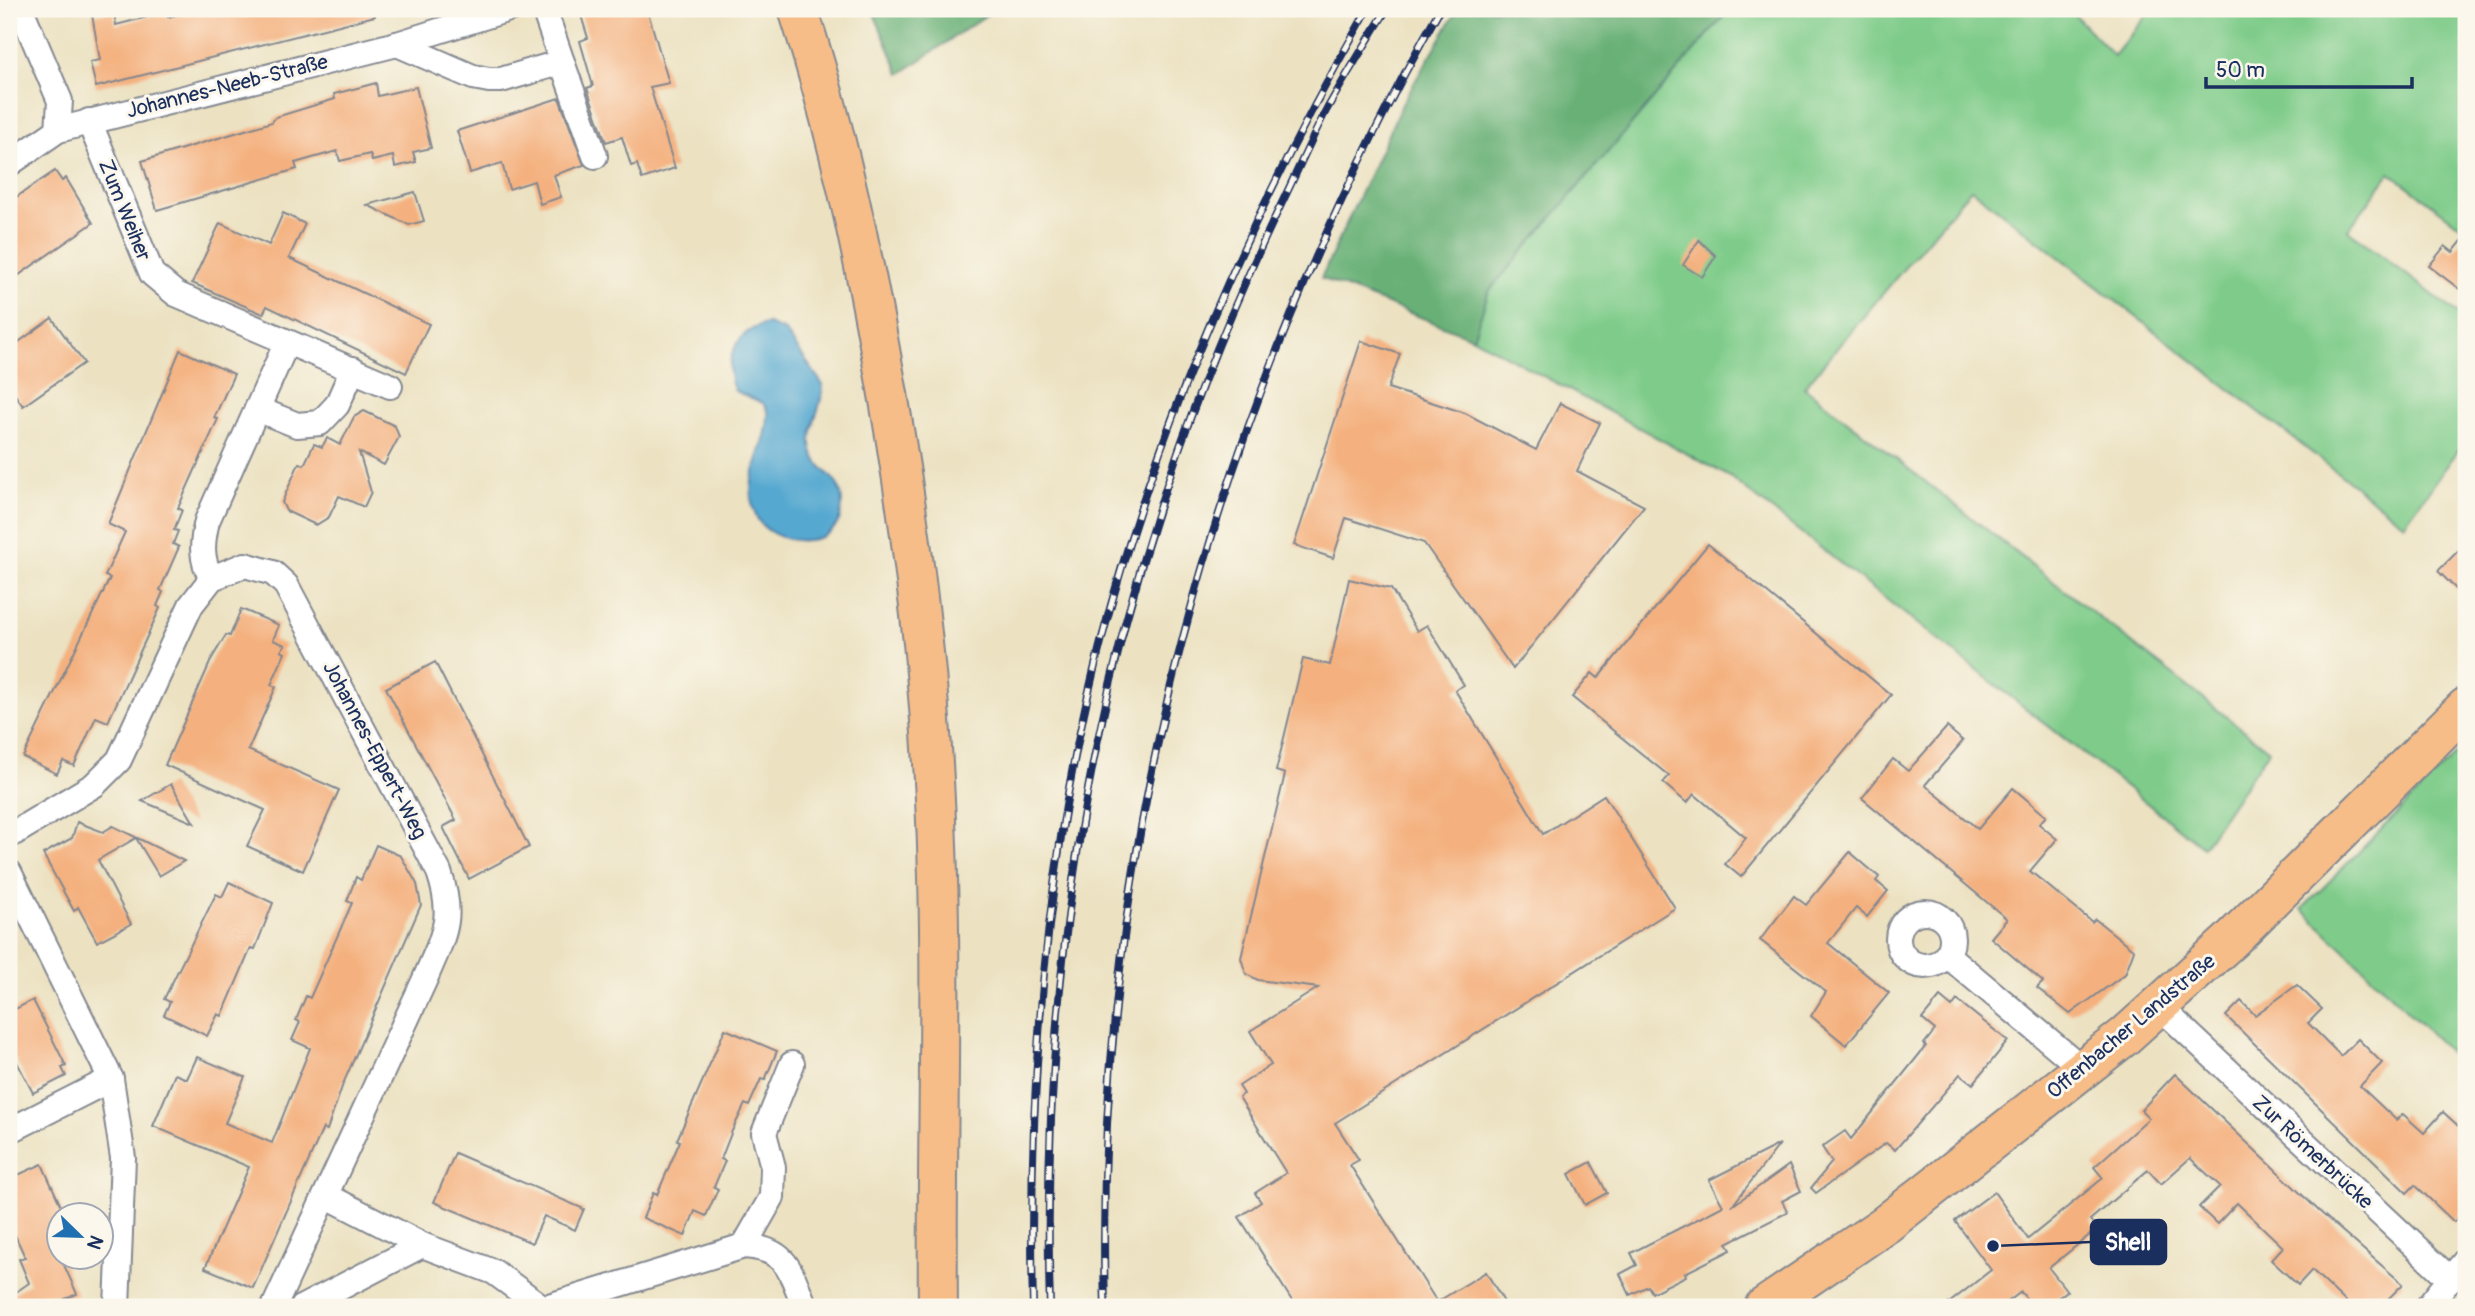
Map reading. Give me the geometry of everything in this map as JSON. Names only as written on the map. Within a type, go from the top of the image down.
[{"type":"main road","points":[[798,9],[841,158],[865,265],[910,527],[935,801],[941,1040],[938,1307]]},
{"type":"main road","name":"Offenbacher Landstraße","points":[[1764,1307],[1886,1224],[2159,1006],[2230,942],[2466,707]]},
{"type":"street","points":[[21,9],[60,101],[58,130]]},
{"type":"street","name":"Johannes-Neeb-Straße","points":[[9,164],[58,130],[71,129],[89,121],[397,44],[509,9]]},
{"type":"street","points":[[544,9],[595,156]]},
{"type":"street","points":[[397,44],[473,77],[489,80],[501,80],[562,62]]},
{"type":"street","name":"Zum Weiher","points":[[89,121],[152,274],[177,294],[390,386]]},
{"type":"street","points":[[9,836],[94,785],[119,760],[191,605],[212,578],[204,566],[203,537],[287,342]]},
{"type":"street","points":[[257,409],[298,425],[320,423],[337,405],[353,369]]},
{"type":"street","name":"Johannes-Eppert-Weg","points":[[212,578],[245,565],[260,567],[273,573],[295,597],[439,872],[449,904],[436,954],[274,1307]]},
{"type":"street","points":[[9,872],[111,1080],[121,1135],[123,1170],[117,1307]]},
{"type":"street","points":[[1947,956],[2083,1069]]},
{"type":"street","name":"Zur Römerbrücke","points":[[2159,1006],[2450,1279]]},
{"type":"street","points":[[744,1247],[772,1197],[773,1167],[764,1133],[792,1064]]},
{"type":"street","points":[[9,1131],[111,1080]]},
{"type":"street","points":[[327,1196],[422,1245],[494,1272],[544,1307],[744,1247],[766,1248],[776,1253],[791,1275],[805,1307]]},
{"type":"street","points":[[303,1307],[422,1245]]},
{"type":"street","points":[[2428,1307],[2466,1260]]},
{"type":"green space","points":[[872,9],[995,9],[900,74]]},
{"type":"green space","points":[[1458,9],[1730,9],[1489,291],[1473,338],[1321,278],[1404,100]]},
{"type":"green space","points":[[1730,9],[2069,9],[2114,56],[2152,9],[2466,9],[2466,230],[2390,173],[2348,230],[2466,320],[2466,440],[2404,524],[1971,189],[1804,387],[2269,750],[2203,847],[1730,477],[1473,338],[1489,291]]},
{"type":"green space","points":[[2466,744],[2466,1068],[2302,909]]},
{"type":"water","points":[[768,324],[785,331],[823,385],[811,443],[813,454],[835,482],[842,500],[836,525],[827,534],[815,539],[787,539],[774,534],[763,526],[756,516],[752,502],[753,476],[765,438],[768,411],[763,403],[735,391],[730,370],[734,349],[740,340],[747,332]]},
{"type":"building","points":[[201,9],[374,9],[375,16],[96,87],[90,62],[100,60],[92,15],[114,11],[116,25],[167,12],[168,17]]},
{"type":"building","points":[[579,9],[647,9],[669,83],[650,87],[675,168],[642,179],[637,164],[631,166],[622,137],[606,142],[587,88],[593,86],[580,41],[588,38]]},
{"type":"building","points":[[376,83],[378,96],[416,87],[431,148],[413,152],[416,162],[395,167],[393,156],[372,161],[370,154],[340,161],[337,151],[295,163],[297,169],[157,210],[142,161],[272,122],[276,117],[335,99],[334,94]]},
{"type":"building","points":[[559,98],[584,165],[554,175],[561,197],[540,204],[534,181],[509,189],[502,163],[470,173],[457,131]]},
{"type":"building","points":[[55,171],[62,181],[66,178],[93,223],[9,282],[9,202]]},
{"type":"building","points":[[415,192],[424,221],[409,225],[367,205]]},
{"type":"building","points":[[283,213],[305,224],[289,258],[429,324],[406,373],[267,306],[263,314],[192,283],[220,223],[269,245]]},
{"type":"building","points":[[2466,236],[2466,294],[2429,266],[2445,246],[2453,252]]},
{"type":"building","points":[[1699,240],[1716,256],[1702,277],[1683,265]]},
{"type":"building","points":[[52,318],[84,363],[23,406],[9,386],[9,349]]},
{"type":"building","points":[[1361,341],[1400,354],[1388,388],[1465,413],[1536,450],[1560,403],[1600,423],[1577,471],[1644,506],[1513,669],[1424,543],[1346,518],[1333,558],[1294,545]]},
{"type":"building","points":[[180,350],[234,374],[214,418],[218,419],[178,508],[182,510],[174,530],[178,531],[173,544],[179,547],[160,590],[163,592],[157,606],[160,608],[108,722],[96,717],[74,766],[63,761],[57,774],[23,757],[110,578],[105,576],[125,532],[108,524]]},
{"type":"building","points":[[364,411],[395,426],[399,437],[384,465],[359,452],[371,492],[364,507],[339,496],[329,517],[316,525],[286,511],[282,502],[299,463],[304,465],[314,444],[322,447],[327,438],[340,445],[354,417]]},
{"type":"building","points":[[2466,543],[2466,599],[2438,571]]},
{"type":"building","points":[[1708,544],[1891,695],[1741,877],[1725,864],[1746,838],[1694,794],[1687,803],[1663,783],[1669,776],[1572,697],[1592,673],[1598,678]]},
{"type":"building","points":[[1349,579],[1391,589],[1417,631],[1427,625],[1464,685],[1455,690],[1543,834],[1604,795],[1675,908],[1335,1123],[1359,1160],[1350,1165],[1437,1302],[1486,1272],[1507,1307],[1296,1307],[1239,1217],[1261,1202],[1255,1193],[1286,1173],[1239,1097],[1244,1094],[1239,1086],[1271,1065],[1250,1031],[1318,988],[1258,980],[1246,974],[1241,958],[1285,774],[1276,771],[1303,659],[1330,665]]},
{"type":"building","points":[[241,609],[279,625],[273,640],[285,645],[281,651],[285,653],[271,685],[276,687],[248,750],[339,790],[303,871],[247,846],[265,810],[165,765],[212,658],[226,635],[230,636]]},
{"type":"building","points":[[435,662],[529,847],[469,879],[443,827],[456,820],[386,688]]},
{"type":"building","points":[[1947,727],[1963,741],[1925,785],[1978,829],[2013,788],[2046,816],[2039,824],[2057,839],[2030,871],[2092,922],[2095,919],[2134,950],[2125,974],[2070,1014],[2037,988],[2043,982],[1991,938],[2007,919],[1862,798],[1893,759],[1908,771]]},
{"type":"building","points":[[171,784],[194,823],[142,801]]},
{"type":"building","points":[[77,822],[103,832],[113,826],[184,861],[159,876],[136,838],[98,860],[131,924],[97,942],[78,907],[74,911],[43,854],[72,838]]},
{"type":"building","points":[[376,845],[401,856],[417,884],[421,905],[343,1084],[327,1130],[323,1128],[253,1288],[205,1268],[249,1167],[153,1126],[175,1074],[187,1079],[197,1057],[245,1077],[225,1123],[272,1143],[310,1048],[292,1040],[300,1022],[296,1020],[306,996],[310,998],[352,903],[347,901],[356,877],[361,880]]},
{"type":"building","points":[[1850,852],[1879,877],[1876,881],[1888,891],[1867,917],[1856,908],[1828,943],[1889,993],[1846,1045],[1811,1016],[1826,992],[1760,940],[1794,896],[1806,905]]},
{"type":"building","points":[[229,882],[273,903],[255,949],[251,948],[222,1016],[218,1014],[207,1036],[164,1015],[170,1002],[164,999],[216,894],[222,897]]},
{"type":"building","points":[[2297,985],[2322,1009],[2308,1023],[2341,1056],[2358,1039],[2382,1063],[2360,1086],[2396,1120],[2403,1114],[2424,1133],[2443,1112],[2466,1133],[2466,1208],[2454,1222],[2415,1185],[2407,1193],[2226,1016],[2241,1001],[2255,1015]]},
{"type":"building","points":[[1940,997],[1952,1007],[1957,1000],[2008,1041],[1973,1084],[1960,1074],[1895,1150],[1886,1143],[1816,1193],[1811,1188],[1832,1162],[1822,1147],[1845,1131],[1851,1139],[1926,1046],[1924,1044],[1935,1030],[1922,1019]]},
{"type":"building","points":[[33,1000],[66,1066],[62,1068],[66,1076],[33,1093],[9,1047],[9,1012]]},
{"type":"building","points":[[725,1029],[777,1051],[765,1080],[761,1079],[749,1106],[745,1104],[732,1131],[721,1159],[725,1161],[714,1187],[718,1189],[706,1216],[695,1211],[685,1236],[643,1218],[653,1193],[657,1195],[680,1141],[677,1140]]},
{"type":"building","points":[[2175,1074],[2319,1211],[2403,1284],[2380,1307],[2351,1307],[2312,1270],[2298,1285],[2271,1260],[2283,1247],[2237,1203],[2217,1224],[2199,1207],[2220,1186],[2190,1158],[2161,1184],[2148,1170],[2090,1220],[2097,1229],[2049,1268],[2067,1291],[2046,1307],[2033,1307],[2021,1292],[2001,1307],[1944,1307],[1991,1270],[1955,1221],[1994,1192],[2028,1239],[2103,1178],[2094,1167],[2149,1118],[2141,1110]]},
{"type":"building","points":[[1780,1144],[1732,1206],[1789,1165],[1801,1191],[1782,1201],[1788,1212],[1727,1243],[1731,1250],[1685,1273],[1686,1276],[1652,1293],[1648,1286],[1630,1295],[1620,1274],[1637,1265],[1631,1253],[1723,1206],[1709,1180]]},
{"type":"building","points":[[455,1153],[584,1209],[575,1230],[544,1216],[532,1243],[434,1202]]},
{"type":"building","points":[[1591,1162],[1607,1193],[1585,1205],[1569,1174]]},
{"type":"building","points":[[42,1164],[58,1200],[46,1200],[46,1270],[66,1270],[77,1294],[65,1299],[69,1307],[9,1307],[9,1297],[29,1283],[19,1259],[25,1257],[9,1222],[9,1179]]},
{"type":"railway","points":[[1033,1307],[1034,1128],[1046,949],[1062,830],[1082,722],[1108,615],[1140,509],[1177,406],[1219,303],[1265,203],[1368,9]]},
{"type":"railway","points":[[1050,1307],[1049,1164],[1057,1023],[1073,884],[1096,747],[1129,611],[1169,477],[1219,344],[1320,122],[1387,9]]},
{"type":"railway","points":[[1105,1307],[1106,1136],[1120,967],[1146,800],[1184,635],[1232,473],[1291,315],[1361,160],[1440,9]]},
{"type":"place","name":"Shell","points":[[1993,1246]]}]
